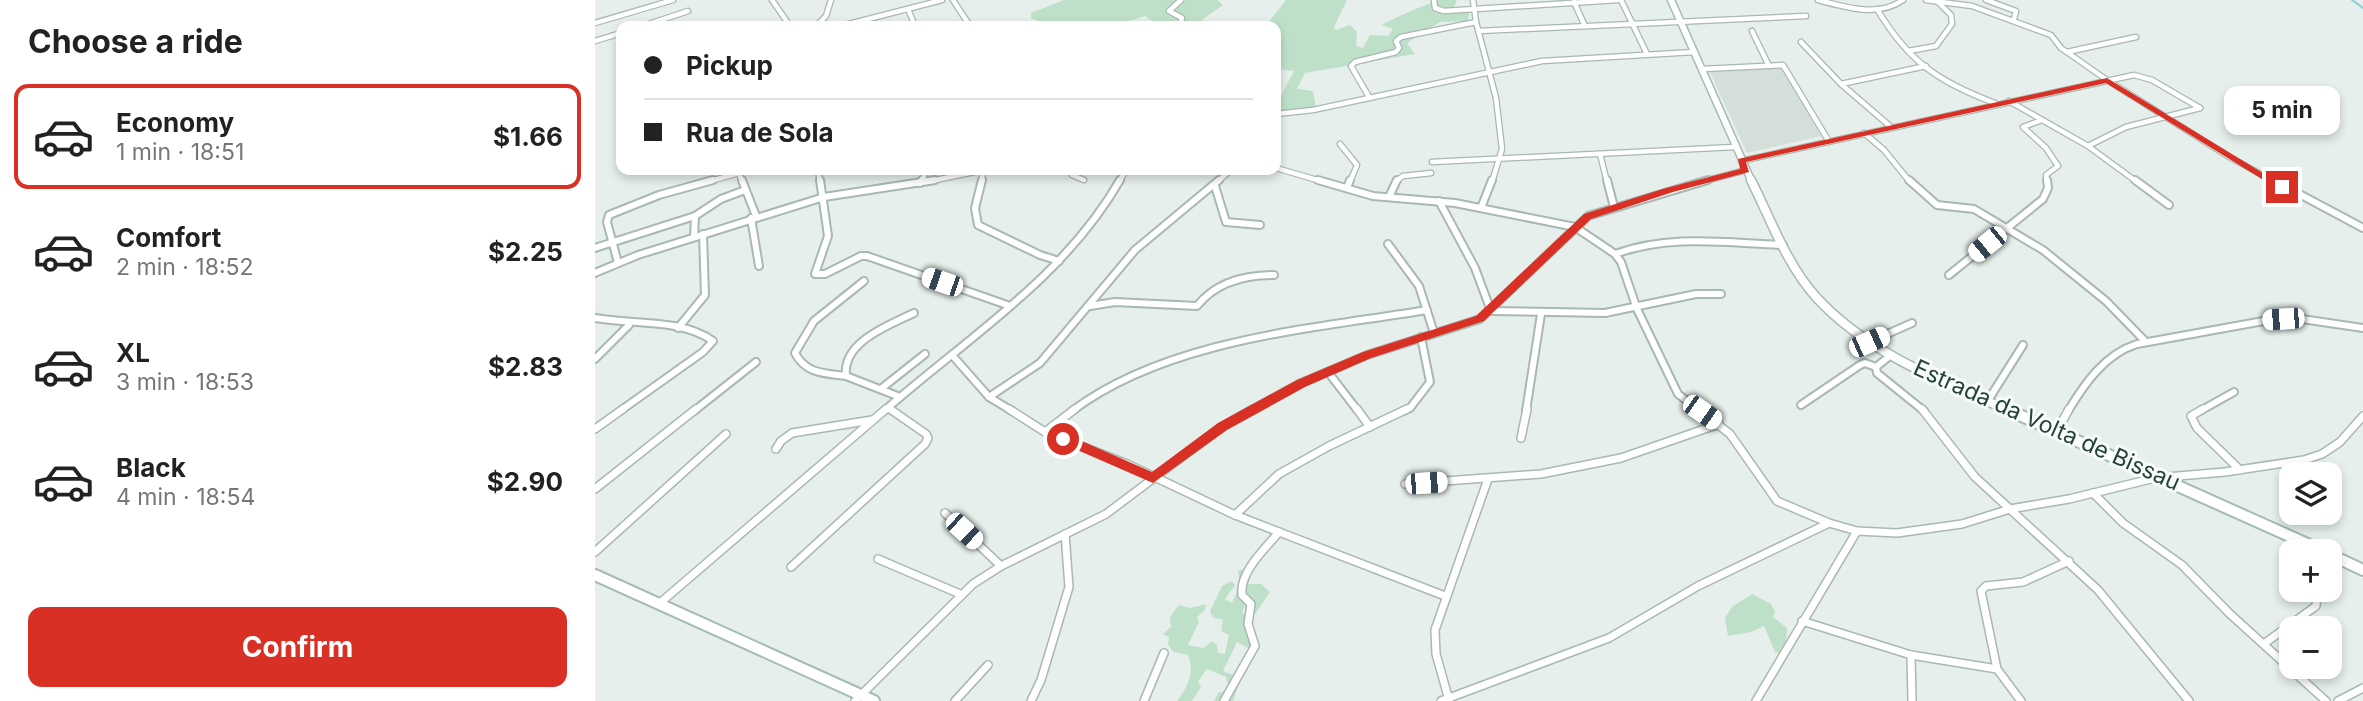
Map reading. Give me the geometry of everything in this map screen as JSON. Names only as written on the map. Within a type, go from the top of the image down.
[{"type":"main road","name":"Estrada da Volta de Bissau","points":[[1671,0],[1741,160],[1783,245],[1815,296],[1869,342],[1891,355],[1987,402],[2162,477],[2293,538]]},
{"type":"main road","points":[[2342,560],[2363,570]]},
{"type":"main road","points":[[595,575],[660,603],[857,698],[874,701]]},
{"type":"street","points":[[595,23],[649,2],[673,0]]},
{"type":"street","points":[[772,0],[788,21]]},
{"type":"street","points":[[821,21],[828,13],[831,0]]},
{"type":"street","points":[[865,21],[942,0]]},
{"type":"street","points":[[953,0],[966,21]]},
{"type":"street","points":[[1181,0],[1169,11],[1182,18],[1181,21]]},
{"type":"street","points":[[1434,0],[1437,10],[1475,11],[1574,1],[1620,0],[1647,54]]},
{"type":"street","points":[[1473,0],[1498,108],[1501,159],[1481,208]]},
{"type":"street","points":[[1818,0],[1877,9],[1890,8],[1903,0]]},
{"type":"street","points":[[1926,0],[1962,4],[2014,19],[2051,35],[2067,52],[2107,80],[2262,176],[2363,228]]},
{"type":"street","points":[[1986,0],[2015,11],[2017,15],[2014,19]]},
{"type":"street","points":[[1574,1],[1584,24]]},
{"type":"street","points":[[1908,51],[1936,46],[1952,24],[1953,18],[1938,2]]},
{"type":"street","points":[[908,9],[913,21]]},
{"type":"street","points":[[1877,9],[1896,41],[1926,66],[1957,89],[1997,103]]},
{"type":"street","points":[[658,21],[688,11]]},
{"type":"street","points":[[1479,31],[1584,24],[1805,16]]},
{"type":"street","points":[[1369,97],[1351,66],[1355,62],[1396,52],[1399,48],[1397,41],[1401,37],[1476,22]]},
{"type":"street","points":[[1752,31],[1769,66]]},
{"type":"street","points":[[595,41],[616,35]]},
{"type":"street","points":[[2067,52],[2136,37]]},
{"type":"street","points":[[1801,42],[1841,84],[1891,127]]},
{"type":"street","points":[[1281,113],[1313,110],[1490,71],[1562,59],[1694,52]]},
{"type":"street","points":[[1841,84],[1926,66]]},
{"type":"street","points":[[1702,69],[1786,67],[1828,140]]},
{"type":"street","points":[[1741,160],[2134,75],[2146,77],[2200,108],[2116,131],[2088,146]]},
{"type":"street","points":[[2009,101],[2088,146],[2169,205]]},
{"type":"street","points":[[1949,275],[2043,199],[2048,188],[2046,175],[2058,166],[2046,148],[2023,127],[2042,120]]},
{"type":"street","points":[[1864,133],[1885,151],[1915,187],[1935,204],[1968,207],[2006,228],[2093,289],[2119,311],[2144,340]]},
{"type":"street","points":[[1341,144],[1357,165],[1347,188]]},
{"type":"street","points":[[1432,162],[1735,147]]},
{"type":"street","points":[[1600,155],[1614,208]]},
{"type":"street","points":[[1281,169],[1389,197],[1439,201],[1575,227],[1615,254],[1673,387],[1685,400],[1719,424],[1749,459],[1777,501],[1829,523],[1857,531],[1897,533],[1962,524],[2010,509],[2162,477],[2240,470],[2304,460],[2322,454],[2340,442],[2363,416]]},
{"type":"street","points":[[857,698],[960,594],[1001,566],[1113,509],[1223,426],[1367,355],[1434,332],[1469,324],[1491,311],[1588,216],[1746,170]]},
{"type":"street","points":[[1389,197],[1393,182],[1398,177],[1431,173]]},
{"type":"street","points":[[618,262],[606,218],[615,211],[678,189],[731,175]]},
{"type":"street","points":[[740,175],[754,217],[759,265]]},
{"type":"street","points":[[819,175],[828,236],[815,274],[825,274],[861,256],[867,256],[1010,306]]},
{"type":"street","points":[[920,183],[924,175]]},
{"type":"street","points":[[595,273],[618,262],[824,197],[959,175]]},
{"type":"street","points":[[983,175],[975,208],[978,225],[1040,255],[1059,261]]},
{"type":"street","points":[[1072,175],[1084,180]]},
{"type":"street","points":[[660,603],[1010,306],[1059,261],[1094,222],[1123,175]]},
{"type":"street","points":[[989,397],[1040,363],[1149,236],[1226,175]]},
{"type":"street","points":[[1215,186],[1226,222],[1260,225]]},
{"type":"street","points":[[595,248],[695,216],[721,199],[745,190]]},
{"type":"street","points":[[1439,201],[1466,247],[1483,283],[1491,311]]},
{"type":"street","points":[[694,237],[695,216]]},
{"type":"street","points":[[678,328],[705,295],[703,234]]},
{"type":"street","points":[[1615,254],[1641,244],[1673,239],[1783,245]]},
{"type":"street","points":[[1388,244],[1415,280],[1434,332]]},
{"type":"street","points":[[1090,306],[1115,302],[1197,306],[1208,292],[1250,275],[1274,275]]},
{"type":"street","points":[[864,281],[811,325],[798,342],[795,352],[802,366],[817,372],[846,376],[900,397]]},
{"type":"street","points":[[1491,311],[1578,315],[1637,309],[1698,292],[1721,294]]},
{"type":"street","points":[[1045,432],[1101,391],[1151,369],[1229,347],[1427,310]]},
{"type":"street","points":[[846,376],[843,369],[846,359],[858,346],[914,313]]},
{"type":"street","points":[[1521,438],[1534,372],[1541,314]]},
{"type":"street","points":[[595,318],[629,325],[678,328],[709,337],[713,341],[703,352],[595,429]]},
{"type":"street","points":[[2057,431],[2075,398],[2098,369],[2124,348],[2144,340],[2172,337],[2242,322],[2283,319],[2313,320],[2363,329]]},
{"type":"street","points":[[1869,342],[1912,323]]},
{"type":"street","points":[[595,359],[629,325]]},
{"type":"street","points":[[1235,515],[1279,474],[1410,408],[1428,387],[1429,378],[1421,337]]},
{"type":"street","points":[[1987,402],[2024,345]]},
{"type":"street","points":[[882,388],[925,354]]},
{"type":"street","points":[[952,355],[989,397],[1045,432],[1100,452],[1235,515],[1445,596]]},
{"type":"street","points":[[1876,367],[1891,355]]},
{"type":"street","points":[[595,489],[756,362]]},
{"type":"street","points":[[1801,405],[1860,365],[1865,363],[1876,367]]},
{"type":"street","points":[[1876,367],[1877,373],[1922,409],[1962,463],[2098,590],[2189,701]]},
{"type":"street","points":[[1328,372],[1370,427]]},
{"type":"street","points":[[2234,391],[2191,416],[2197,428],[2240,470]]},
{"type":"street","points":[[792,567],[929,438],[888,408]]},
{"type":"street","points":[[776,449],[781,441],[792,433],[873,420]]},
{"type":"street","points":[[1405,484],[1541,474],[1621,458],[1719,424]]},
{"type":"street","points":[[595,552],[726,434]]},
{"type":"street","points":[[1488,479],[1445,596],[1434,641],[1446,700],[1475,686],[1592,646],[1698,586],[1829,523]]},
{"type":"street","points":[[2093,493],[2123,523],[2182,565],[2230,614],[2326,701]]},
{"type":"street","points":[[945,513],[1001,566]]},
{"type":"street","points":[[1756,701],[1857,531]]},
{"type":"street","points":[[1224,701],[1255,646],[1248,624],[1251,604],[1241,594],[1241,589],[1247,576],[1279,532]]},
{"type":"street","points":[[1031,701],[1041,680],[1069,587],[1065,534]]},
{"type":"street","points":[[878,559],[960,594]]},
{"type":"street","points":[[2021,701],[1997,669],[1990,623],[1981,591],[1986,586],[2024,582],[2069,561]]},
{"type":"street","points":[[2265,643],[2316,607],[2316,602]]},
{"type":"street","points":[[1802,621],[1911,655],[1997,669]]},
{"type":"street","points":[[1144,701],[1164,653]]},
{"type":"street","points":[[1911,655],[1912,701]]},
{"type":"street","points":[[955,701],[988,665]]},
{"type":"street","points":[[2338,701],[2363,688]]},
{"type":"shaded area","points":[[1782,67],[1821,136],[1747,153],[1708,68]]},
{"type":"green space","points":[[1064,0],[1217,0],[1223,5],[1203,21],[1152,21],[1145,16],[1125,21],[1039,21],[1031,18],[1031,13]]},
{"type":"green space","points":[[1286,0],[1347,0],[1334,27],[1336,30],[1350,25],[1357,32],[1356,46],[1363,48],[1370,35],[1388,36],[1393,29],[1382,25],[1436,1],[1457,0],[1454,7],[1470,9],[1468,21],[1440,22],[1407,43],[1415,54],[1305,73],[1297,89],[1313,91],[1316,108],[1281,115],[1281,95],[1294,71],[1281,70],[1281,21],[1269,21]]},
{"type":"green space","points":[[1246,568],[1252,573],[1248,584],[1261,584],[1270,592],[1255,614],[1255,606],[1251,603],[1245,606],[1242,612],[1253,628],[1257,646],[1252,650],[1237,642],[1223,671],[1236,676],[1239,684],[1233,701],[1214,701],[1218,693],[1229,689],[1226,677],[1207,669],[1198,681],[1201,687],[1192,701],[1177,701],[1187,685],[1191,667],[1188,655],[1174,652],[1168,645],[1169,637],[1163,634],[1171,627],[1170,617],[1179,605],[1190,608],[1206,604],[1205,610],[1197,617],[1199,622],[1188,645],[1204,648],[1212,641],[1217,645],[1218,653],[1225,654],[1229,635],[1221,631],[1223,619],[1213,618],[1210,611],[1222,586],[1232,581],[1235,585],[1225,599],[1232,603],[1240,584],[1238,571]]},
{"type":"green space","points":[[1752,594],[1771,604],[1775,612],[1773,617],[1787,628],[1786,645],[1781,653],[1775,652],[1764,626],[1751,632],[1728,636],[1725,618],[1732,607]]},
{"type":"waterway","points":[[2352,0],[2363,8]]},
{"type":"route","points":[[1063,439],[1127,464],[1153,478],[1223,426],[1301,383],[1367,355],[1434,332],[1469,324],[1480,318],[1491,311],[1588,216],[1746,170],[1741,160],[2107,80],[2282,187]]}]
